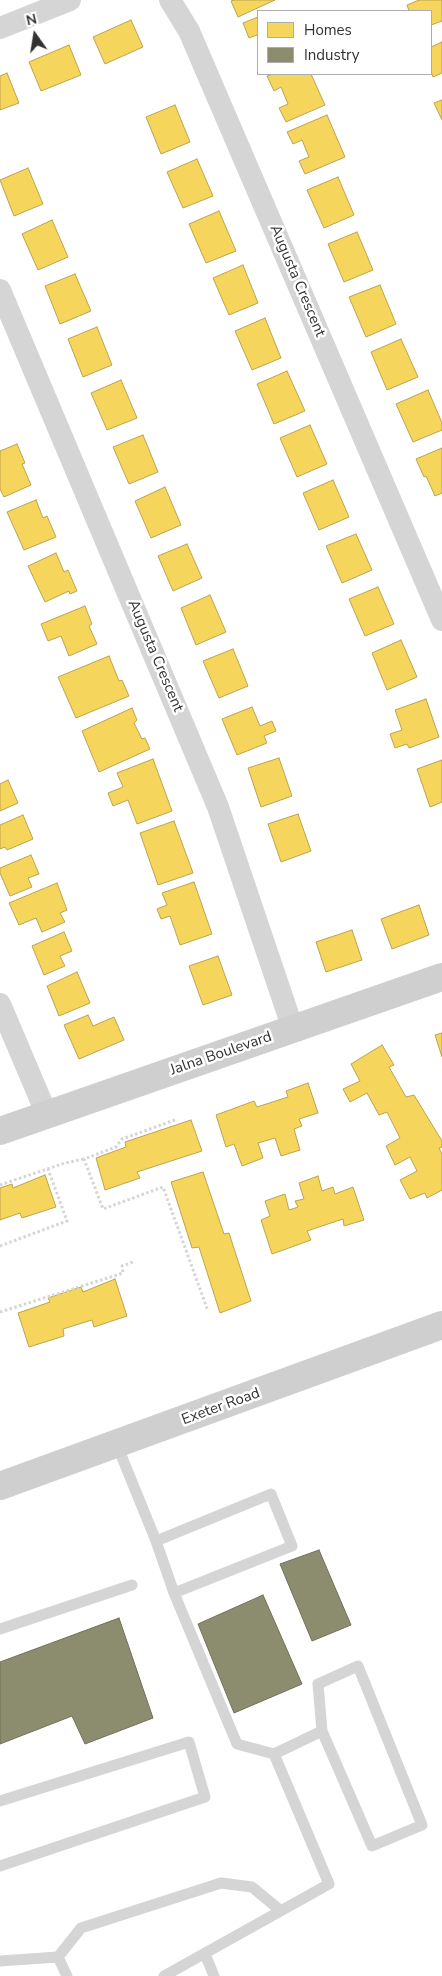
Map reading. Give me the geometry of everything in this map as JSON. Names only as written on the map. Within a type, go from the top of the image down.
[{"type":"street","points":[[0,28],[70,0]]},
{"type":"street","name":"Augusta Crescent","points":[[170,0],[189,31],[442,620]]},
{"type":"street","name":"Augusta Crescent","points":[[0,290],[218,807],[293,1029]]},
{"type":"street","name":"Jalna Boulevard","points":[[0,1131],[442,977]]},
{"type":"street","points":[[0,1004],[47,1115]]},
{"type":"street","name":"Exeter Road","points":[[0,1486],[117,1445],[442,1325]]},
{"type":"lane","points":[[117,1445],[156,1541],[174,1593],[236,1744],[274,1754],[322,1731]]},
{"type":"lane","points":[[156,1541],[271,1494],[292,1546],[174,1593]]},
{"type":"lane","points":[[0,1629],[132,1586]]},
{"type":"lane","points":[[358,1666],[422,1824],[372,1846],[322,1731],[318,1684],[358,1666]]},
{"type":"lane","points":[[0,1801],[190,1742],[205,1796],[0,1866]]},
{"type":"lane","points":[[164,1976],[329,1884],[274,1754]]},
{"type":"lane","points":[[0,1961],[58,1957],[81,1928],[221,1883],[252,1887],[281,1911]]},
{"type":"lane","points":[[205,1954],[214,1976]]},
{"type":"lane","points":[[58,1957],[67,1976]]},
{"type":"path","points":[[0,1185],[65,1163],[84,1159],[116,1147],[122,1139],[175,1120]]},
{"type":"path","points":[[84,1159],[103,1209],[163,1187],[208,1311]]},
{"type":"path","points":[[0,1246],[67,1221],[48,1169]]},
{"type":"path","points":[[0,1312],[123,1273],[122,1266],[133,1262]]},
{"type":"building: Homes","points":[[275,0],[238,17],[231,1]]},
{"type":"building: Homes","points":[[419,0],[442,0],[442,21],[432,25],[432,10],[409,10],[407,5]]},
{"type":"building: Homes","points":[[257,17],[257,35],[249,38],[243,23]]},
{"type":"building: Homes","points":[[131,20],[143,47],[105,64],[93,37]]},
{"type":"building: Homes","points":[[442,42],[442,73],[433,77],[432,74],[432,47]]},
{"type":"building: Homes","points":[[69,45],[81,75],[41,91],[29,62]]},
{"type":"building: Homes","points":[[7,73],[19,103],[0,110],[0,76]]},
{"type":"building: Homes","points":[[311,75],[325,105],[286,122],[279,108],[288,104],[281,87],[274,91],[267,76]]},
{"type":"building: Homes","points":[[442,100],[442,120],[434,103]]},
{"type":"building: Homes","points":[[175,105],[190,142],[161,154],[146,117]]},
{"type":"building: Homes","points":[[327,115],[345,157],[305,174],[299,161],[309,157],[302,140],[293,144],[287,132]]},
{"type":"building: Homes","points":[[197,159],[213,196],[183,208],[167,172]]},
{"type":"building: Homes","points":[[28,168],[43,204],[14,216],[0,180]]},
{"type":"building: Homes","points":[[338,177],[354,215],[324,228],[307,190]]},
{"type":"building: Homes","points":[[219,211],[236,251],[206,263],[189,224]]},
{"type":"building: Homes","points":[[52,220],[68,257],[38,270],[22,234]]},
{"type":"building: Homes","points":[[357,232],[373,270],[344,282],[328,244]]},
{"type":"building: Homes","points":[[243,265],[258,303],[229,315],[213,278]]},
{"type":"building: Homes","points":[[75,274],[91,311],[60,324],[45,286]]},
{"type":"building: Homes","points":[[380,285],[396,324],[366,337],[349,297]]},
{"type":"building: Homes","points":[[265,318],[281,358],[252,370],[235,331]]},
{"type":"building: Homes","points":[[97,327],[112,365],[83,377],[68,339]]},
{"type":"building: Homes","points":[[401,339],[418,377],[387,390],[371,352]]},
{"type":"building: Homes","points":[[287,371],[305,411],[274,424],[257,384]]},
{"type":"building: Homes","points":[[121,380],[137,418],[107,430],[91,393]]},
{"type":"building: Homes","points":[[428,390],[442,423],[442,430],[413,442],[396,404]]},
{"type":"building: Homes","points":[[310,425],[327,464],[297,477],[280,438]]},
{"type":"building: Homes","points":[[143,435],[158,472],[129,484],[113,447]]},
{"type":"building: Homes","points":[[17,444],[25,463],[22,464],[31,485],[4,497],[0,489],[0,451]]},
{"type":"building: Homes","points":[[442,448],[442,493],[435,496],[416,459]]},
{"type":"building: Homes","points":[[333,480],[349,517],[319,530],[303,493]]},
{"type":"building: Homes","points":[[165,487],[181,525],[151,538],[135,501]]},
{"type":"building: Homes","points":[[36,500],[43,518],[47,516],[56,537],[24,550],[7,512]]},
{"type":"building: Homes","points":[[356,534],[372,570],[342,583],[326,546]]},
{"type":"building: Homes","points":[[187,544],[202,578],[173,591],[158,556]]},
{"type":"building: Homes","points":[[56,553],[64,572],[68,570],[77,591],[70,594],[69,591],[45,602],[28,566]]},
{"type":"building: Homes","points":[[378,587],[394,624],[365,636],[349,599]]},
{"type":"building: Homes","points":[[210,595],[226,632],[196,645],[181,608]]},
{"type":"building: Homes","points":[[85,606],[92,624],[89,626],[97,644],[69,656],[61,636],[48,641],[41,624]]},
{"type":"building: Homes","points":[[401,640],[417,677],[387,690],[372,653]]},
{"type":"building: Homes","points":[[233,649],[248,686],[219,698],[203,661]]},
{"type":"building: Homes","points":[[109,656],[119,681],[122,680],[129,696],[76,718],[58,677]]},
{"type":"building: Homes","points":[[426,699],[439,737],[409,748],[407,744],[395,748],[390,734],[402,730],[395,710]]},
{"type":"building: Homes","points":[[252,707],[260,726],[272,721],[276,731],[264,736],[267,743],[237,755],[222,719]]},
{"type":"building: Homes","points":[[132,708],[137,720],[134,723],[142,739],[145,738],[150,749],[99,772],[82,731]]},
{"type":"building: Homes","points":[[279,758],[292,796],[261,807],[248,768]]},
{"type":"building: Homes","points":[[153,759],[172,811],[137,824],[128,800],[113,806],[108,793],[123,787],[117,773]]},
{"type":"building: Homes","points":[[442,760],[442,802],[430,807],[417,769]]},
{"type":"building: Homes","points":[[8,780],[18,803],[0,811],[0,784]]},
{"type":"building: Homes","points":[[298,814],[311,851],[281,862],[268,824]]},
{"type":"building: Homes","points":[[23,815],[33,839],[7,850],[5,847],[0,849],[0,825]]},
{"type":"building: Homes","points":[[174,821],[193,873],[158,885],[140,833]]},
{"type":"building: Homes","points":[[31,855],[39,874],[28,878],[32,887],[10,896],[0,873],[0,868]]},
{"type":"building: Homes","points":[[194,882],[212,934],[180,945],[170,916],[161,919],[157,909],[167,905],[162,893]]},
{"type":"building: Homes","points":[[57,883],[67,910],[60,913],[65,922],[42,932],[36,918],[19,925],[9,903]]},
{"type":"building: Homes","points":[[419,905],[429,935],[392,949],[381,919]]},
{"type":"building: Homes","points":[[352,930],[362,960],[326,972],[316,942]]},
{"type":"building: Homes","points":[[64,932],[72,951],[60,956],[65,966],[44,975],[32,946]]},
{"type":"building: Homes","points":[[218,956],[232,995],[203,1005],[189,966]]},
{"type":"building: Homes","points":[[77,972],[90,1003],[59,1016],[47,986]]},
{"type":"building: Homes","points":[[88,1015],[93,1026],[114,1017],[124,1040],[79,1059],[64,1025]]},
{"type":"building: Homes","points":[[442,1033],[442,1057],[435,1035]]},
{"type":"building: Homes","points":[[382,1045],[394,1065],[389,1067],[406,1097],[414,1095],[442,1141],[442,1147],[439,1148],[442,1154],[442,1190],[427,1198],[425,1193],[410,1199],[400,1180],[417,1171],[410,1157],[395,1165],[386,1146],[400,1138],[387,1112],[379,1115],[367,1093],[350,1102],[343,1089],[360,1081],[351,1064]]},
{"type":"building: Homes","points":[[308,1083],[318,1113],[299,1119],[302,1126],[294,1129],[300,1150],[281,1156],[275,1138],[258,1143],[263,1158],[242,1166],[234,1144],[226,1147],[216,1115],[254,1101],[257,1107],[288,1097],[286,1091]]},
{"type":"building: Homes","points":[[191,1120],[202,1151],[137,1172],[140,1178],[105,1190],[96,1158],[126,1147],[125,1142]]},
{"type":"building: Homes","points":[[203,1172],[224,1234],[229,1233],[251,1301],[220,1313],[199,1247],[192,1248],[171,1182]]},
{"type":"building: Homes","points":[[45,1175],[56,1207],[22,1218],[20,1213],[0,1220],[0,1188],[12,1184],[13,1188]]},
{"type":"building: Homes","points":[[318,1176],[322,1191],[333,1187],[335,1194],[353,1187],[364,1220],[344,1226],[343,1219],[307,1231],[311,1240],[272,1254],[261,1220],[270,1216],[265,1201],[285,1194],[289,1210],[298,1207],[295,1201],[304,1199],[299,1183]]},
{"type":"building: Homes","points":[[115,1279],[127,1316],[94,1327],[92,1320],[63,1329],[64,1336],[29,1347],[18,1313],[50,1302],[48,1298],[81,1287],[83,1292]]},
{"type":"building: Industry","points":[[319,1550],[351,1625],[312,1641],[280,1564]]},
{"type":"building: Industry","points":[[263,1595],[302,1684],[234,1713],[198,1624]]},
{"type":"building: Industry","points":[[119,1618],[153,1718],[85,1744],[72,1716],[0,1744],[0,1662]]}]
